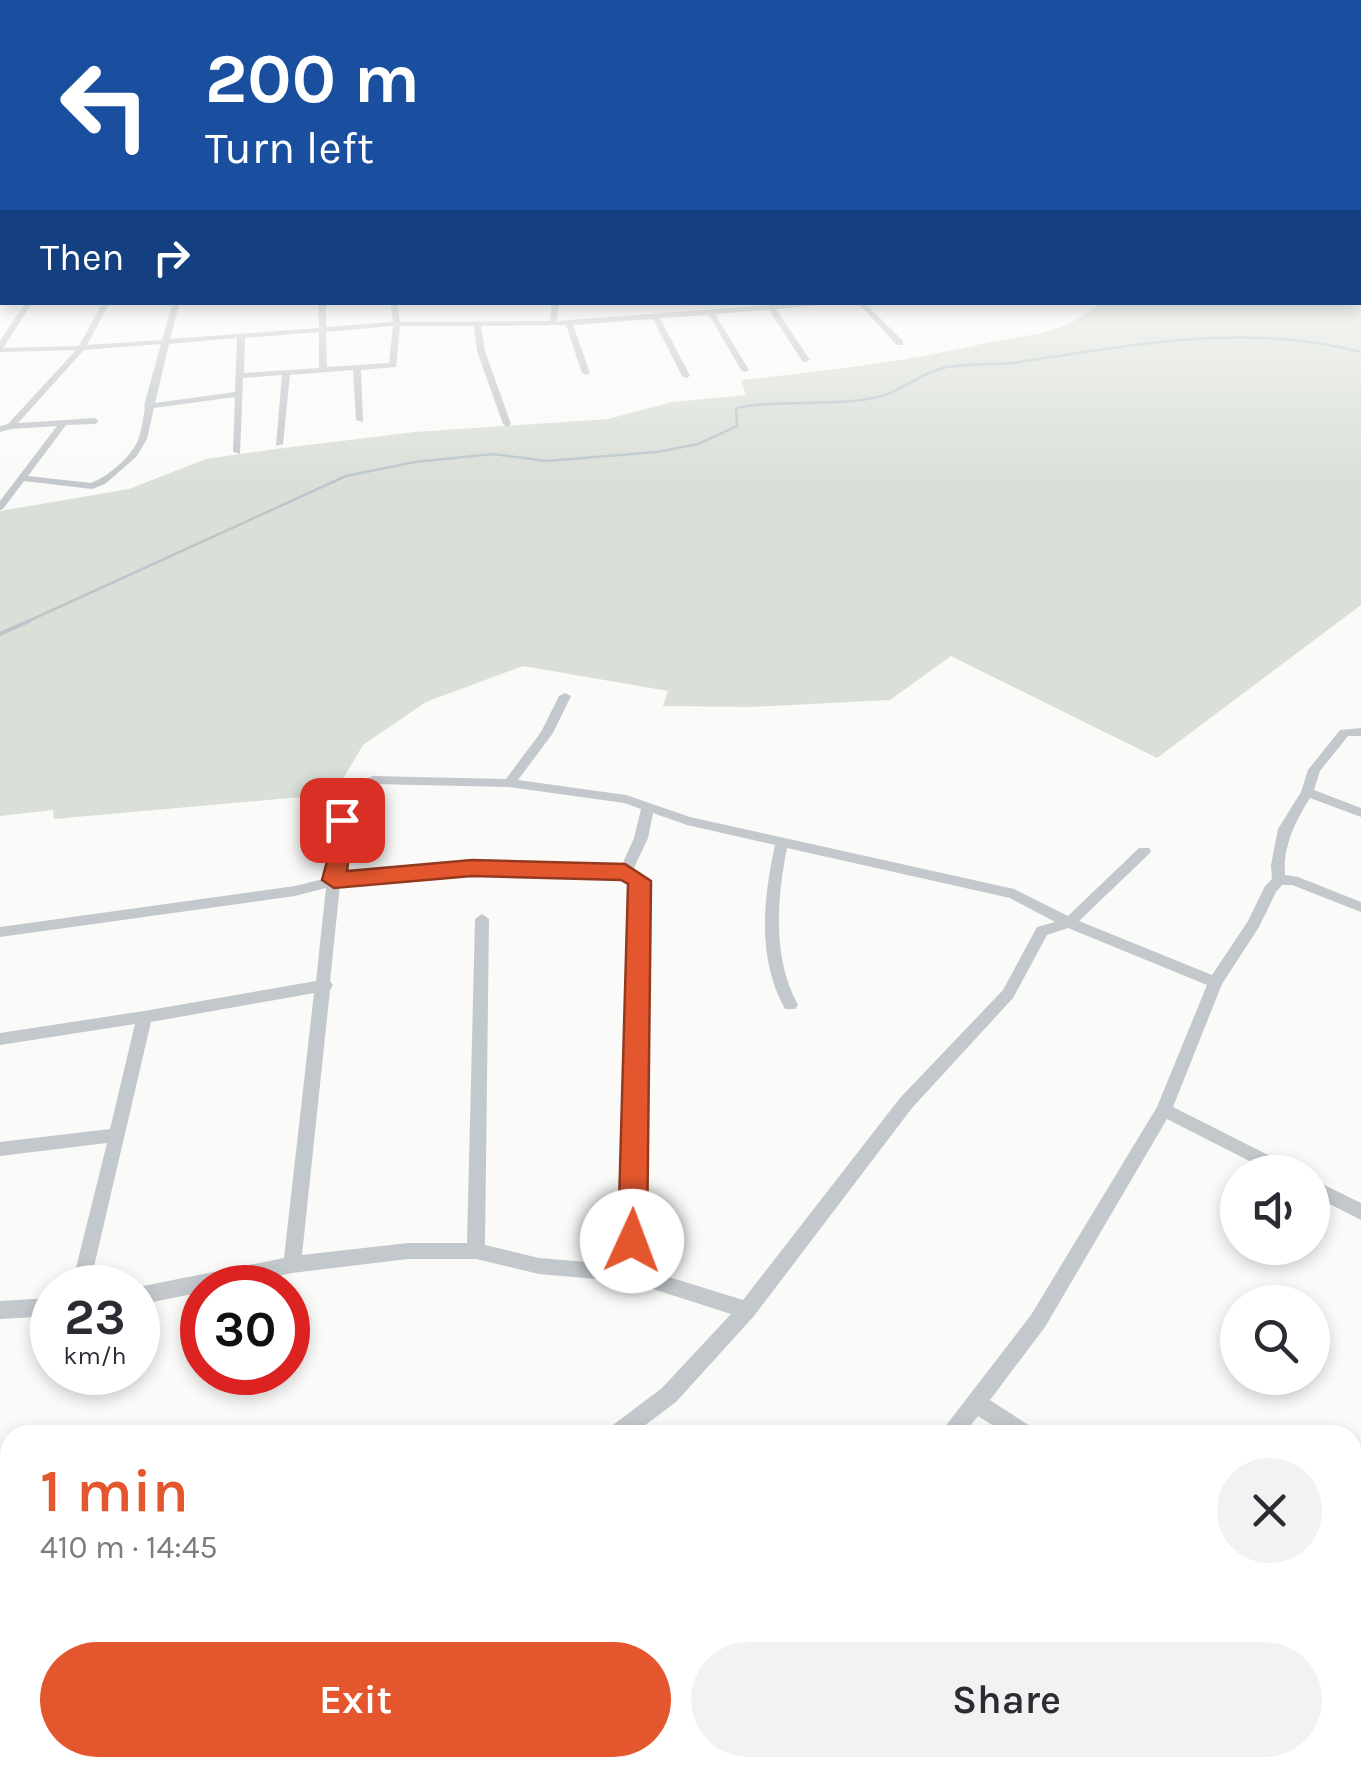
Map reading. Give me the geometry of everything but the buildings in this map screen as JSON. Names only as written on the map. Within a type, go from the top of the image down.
[{"type":"street","points":[[0,348],[20,318]]},
{"type":"street","points":[[11,426],[82,348],[98,318]]},
{"type":"street","points":[[23,478],[84,486],[102,482],[138,450],[173,318]]},
{"type":"street","points":[[321,318],[323,370]]},
{"type":"street","points":[[240,376],[392,364],[396,318]]},
{"type":"street","points":[[553,322],[554,318]]},
{"type":"street","points":[[0,348],[82,348],[397,324],[569,323],[622,318]]},
{"type":"street","points":[[657,318],[686,376]]},
{"type":"street","points":[[712,318],[745,370]]},
{"type":"street","points":[[779,318],[806,360]]},
{"type":"street","points":[[876,318],[900,343]]},
{"type":"street","points":[[569,323],[586,373]]},
{"type":"street","points":[[477,324],[506,424]]},
{"type":"street","points":[[237,452],[242,335]]},
{"type":"street","points":[[358,367],[360,420]]},
{"type":"street","points":[[278,444],[286,371]]},
{"type":"street","points":[[148,406],[239,394]]},
{"type":"street","points":[[0,429],[95,421]]},
{"type":"street","points":[[0,507],[62,423]]},
{"type":"street","points":[[510,783],[548,732],[565,696]]},
{"type":"street","points":[[1280,880],[1278,865],[1285,830],[1323,758],[1344,733],[1360,730]]},
{"type":"street","points":[[746,1310],[631,1274],[539,1266],[476,1251],[408,1251],[292,1265],[326,984],[334,880],[350,789],[372,780],[510,783],[594,793],[688,822],[1014,894],[1069,923],[1216,982]]},
{"type":"street","points":[[1308,792],[1361,814]]},
{"type":"street","points":[[625,872],[648,807]]},
{"type":"street","points":[[782,842],[776,868],[773,938],[778,989],[790,1005]]},
{"type":"street","points":[[629,1425],[669,1394],[746,1310],[906,1103],[1008,994],[1042,931],[1069,923],[1144,851]]},
{"type":"street","points":[[0,932],[295,891],[334,880],[472,868],[625,872],[639,881],[640,892],[631,1274]]},
{"type":"street","points":[[959,1425],[1038,1321],[1164,1110],[1216,982],[1254,923],[1270,889],[1280,880],[1293,880],[1361,907]]},
{"type":"street","points":[[476,1251],[482,920]]},
{"type":"street","points":[[0,1039],[326,984]]},
{"type":"street","points":[[86,1265],[144,1017]]},
{"type":"street","points":[[1164,1110],[1253,1155]]},
{"type":"street","points":[[0,1149],[118,1135]]},
{"type":"street","points":[[1330,1196],[1361,1212]]},
{"type":"street","points":[[0,1310],[30,1308]]},
{"type":"street","points":[[976,1403],[1010,1425]]},
{"type":"shaded area","points":[[1079,318],[1361,318],[1361,605],[1157,758],[951,656],[890,700],[751,707],[663,706],[668,691],[523,666],[426,702],[363,745],[334,794],[54,819],[53,810],[0,816],[0,511],[129,489],[206,459],[415,432],[608,419],[672,402],[746,395],[741,380],[895,361],[1046,332]]},
{"type":"waterway","points":[[24,623],[346,476],[415,462],[493,454],[546,461],[657,452],[698,444],[737,426],[736,408],[873,398],[943,368],[1010,363],[1147,343],[1233,337],[1318,343],[1361,352]]},
{"type":"waterway","points":[[0,634],[29,621]]},
{"type":"route","points":[[342,820],[342,850],[334,880],[472,868],[625,872],[639,881],[632,1241]]}]
